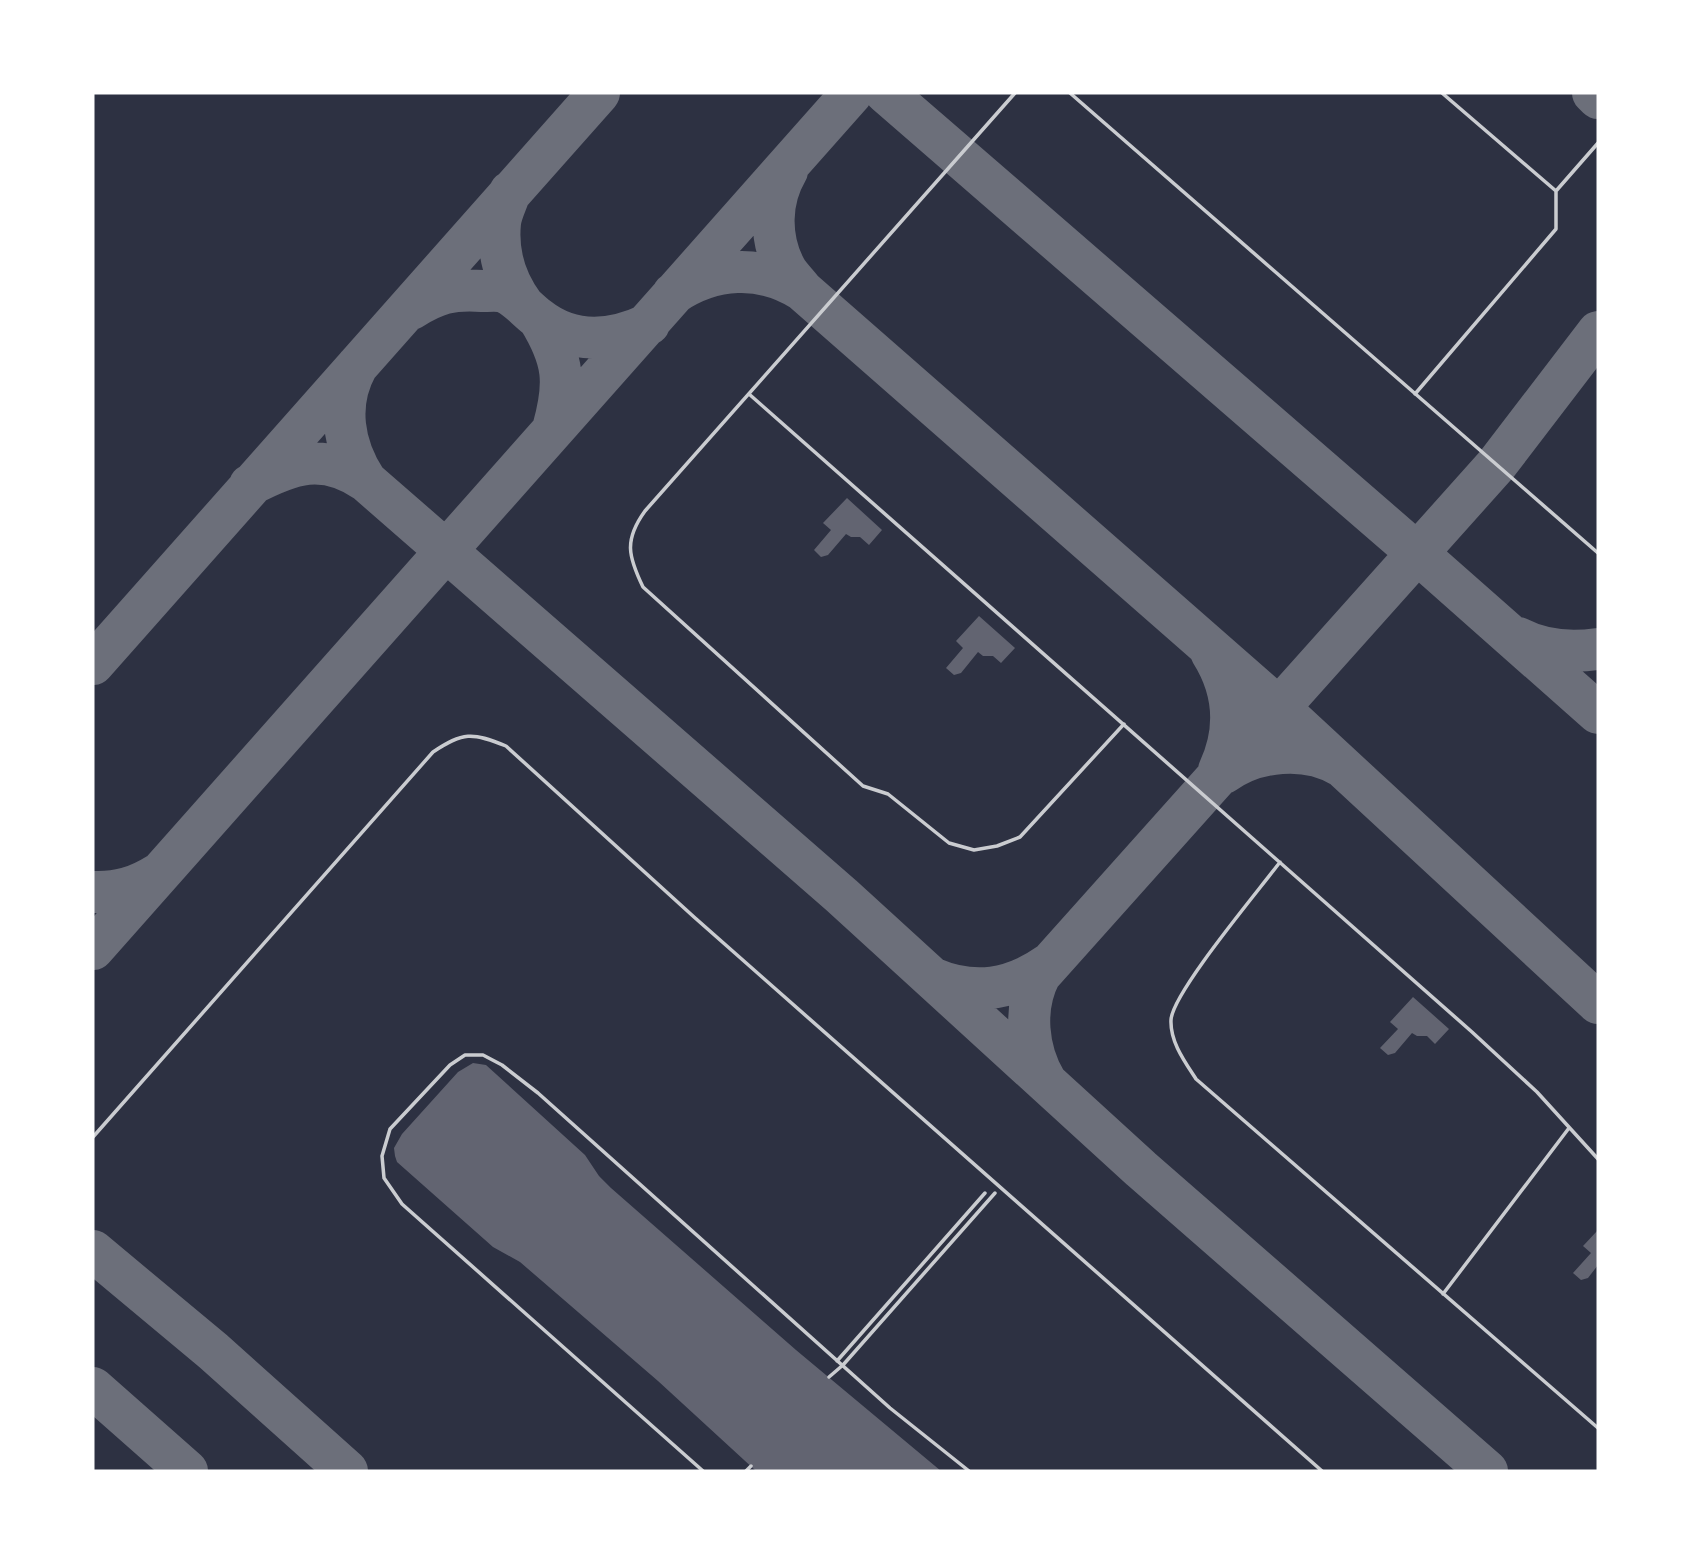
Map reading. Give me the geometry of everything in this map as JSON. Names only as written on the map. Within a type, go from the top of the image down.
[{"type":"lane","points":[[1015,93],[645,511],[633,527],[629,547],[634,569],[643,587],[863,786],[888,794],[949,843],[974,850],[997,846],[1020,836],[1124,724]]},
{"type":"lane","points":[[1070,93],[1598,553]]},
{"type":"lane","points":[[1442,93],[1556,191]]},
{"type":"lane","points":[[1415,394],[1556,229],[1556,191],[1598,143]]},
{"type":"lane","points":[[748,394],[1482,1040],[1537,1092],[1598,1159]]},
{"type":"lane","points":[[93,1137],[433,752],[455,737],[482,736],[506,746],[694,916],[1322,1471]]},
{"type":"lane","points":[[1280,862],[1190,980],[1171,1019],[1174,1041],[1196,1079],[1598,1429]]},
{"type":"lane","points":[[702,1471],[402,1204],[384,1178],[382,1156],[390,1129],[450,1065],[465,1055],[483,1055],[502,1065],[548,1102],[890,1408],[969,1471]]},
{"type":"lane","points":[[1443,1294],[1569,1127]]},
{"type":"lane","points":[[837,1361],[985,1193]]},
{"type":"lane","points":[[829,1377],[843,1365],[995,1193]]},
{"type":"lane","points":[[746,1471],[751,1466]]},
{"type":"building","points":[[847,498],[882,530],[869,545],[860,537],[846,534],[828,555],[821,557],[814,550],[831,530],[823,523]]},
{"type":"building","points":[[979,616],[1015,648],[1001,663],[993,656],[983,656],[978,652],[961,673],[954,675],[946,668],[963,648],[956,641]]},
{"type":"building","points":[[1413,997],[1449,1029],[1435,1044],[1427,1036],[1412,1033],[1395,1053],[1388,1055],[1380,1048],[1398,1029],[1390,1022]]},
{"type":"building","points":[[473,1063],[486,1065],[585,1155],[611,1188],[796,1350],[941,1471],[756,1471],[658,1381],[520,1262],[493,1247],[397,1162],[394,1148],[402,1134],[458,1072]]},
{"type":"building","points":[[1598,1230],[1598,1265],[1588,1278],[1581,1280],[1573,1273],[1591,1253],[1583,1246]]},
{"type":"taxiway","points":[[93,664],[599,93]]},
{"type":"taxiway","points":[[93,949],[852,93]]},
{"type":"taxiway","points":[[886,93],[1598,713]]},
{"type":"taxiway","points":[[1593,93],[1598,98]]},
{"type":"taxiway","points":[[787,171],[777,194],[774,231],[785,268],[802,290]]},
{"type":"taxiway","points":[[510,192],[501,219],[500,246],[508,277],[524,306]]},
{"type":"taxiway","points":[[673,294],[704,278],[737,272],[770,276],[802,290],[1279,708],[1598,1003]]},
{"type":"taxiway","points":[[411,309],[445,293],[496,291],[513,297],[538,318],[565,333],[593,338],[607,337],[649,324]]},
{"type":"taxiway","points":[[539,319],[554,347],[560,372],[560,398],[553,429]]},
{"type":"taxiway","points":[[1046,1082],[1031,1043],[1029,1015],[1040,975],[1497,464],[1598,332]]},
{"type":"taxiway","points":[[357,366],[346,395],[345,425],[352,454],[366,481]]},
{"type":"taxiway","points":[[250,485],[280,471],[308,464],[336,466],[366,481],[842,896],[1141,1169],[1487,1471]]},
{"type":"taxiway","points":[[1518,638],[1557,650],[1598,649]]},
{"type":"taxiway","points":[[1211,652],[1225,681],[1231,710],[1229,740],[1219,770]]},
{"type":"taxiway","points":[[1224,773],[1251,759],[1281,753],[1312,755],[1341,766]]},
{"type":"taxiway","points":[[93,892],[127,888],[158,874]]},
{"type":"taxiway","points":[[932,978],[963,987],[992,987],[1021,980],[1049,964]]},
{"type":"taxiway","points":[[93,1251],[213,1351],[347,1471]]},
{"type":"taxiway","points":[[93,1388],[187,1471]]}]
